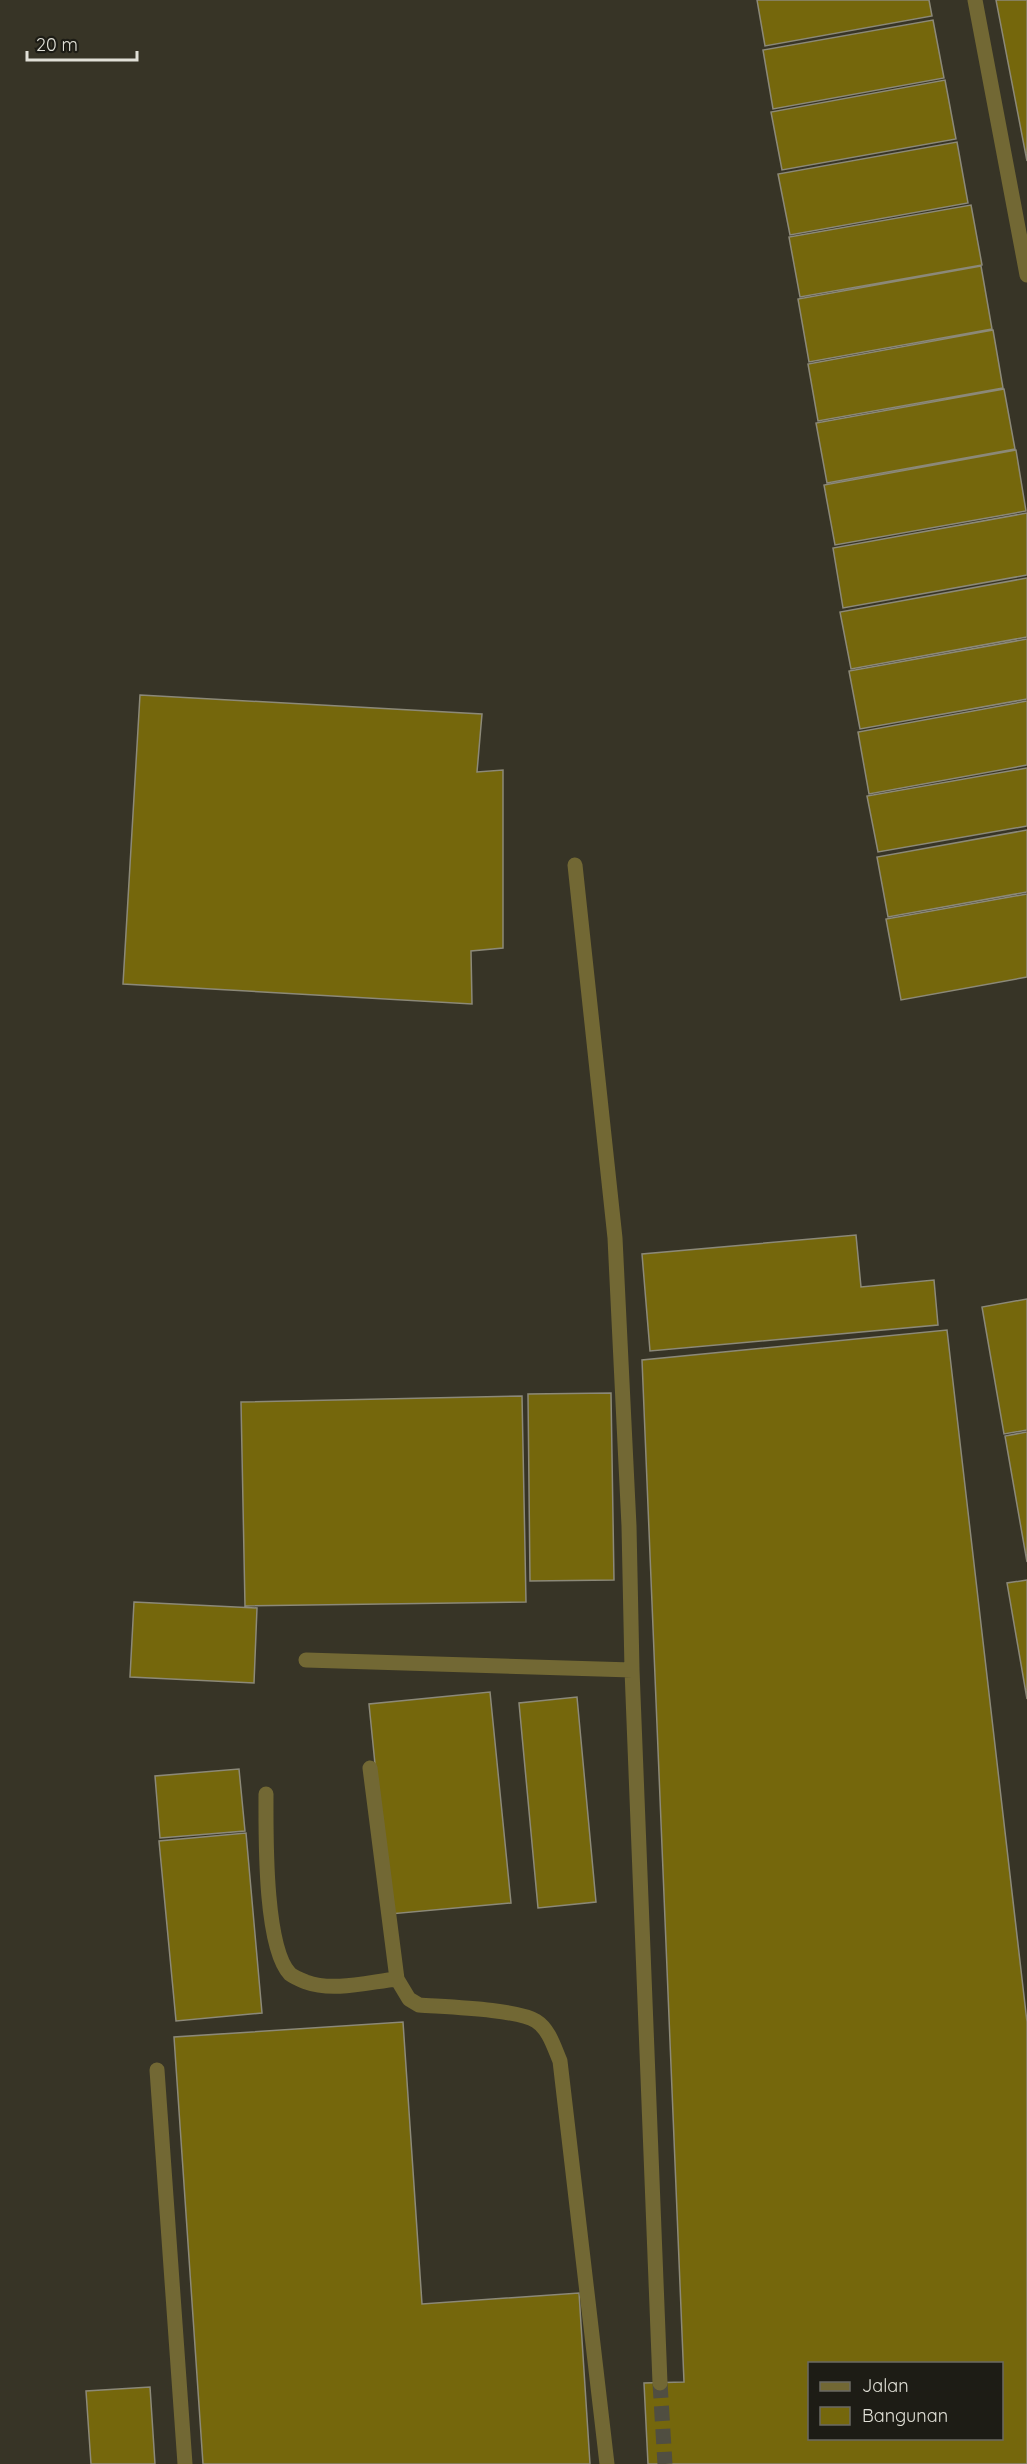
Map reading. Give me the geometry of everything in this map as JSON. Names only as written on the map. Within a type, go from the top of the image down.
[{"type":"lane","points":[[975,0],[1027,275]]},
{"type":"lane","points":[[575,865],[615,1238],[629,1515],[632,1670],[660,2383]]},
{"type":"lane","points":[[306,1660],[632,1670]]},
{"type":"lane","points":[[370,1768],[397,1979],[409,1999],[419,2005],[520,2014],[536,2021],[546,2030],[560,2061],[607,2464]]},
{"type":"lane","points":[[266,1794],[271,1906],[278,1949],[291,1975],[308,1983],[348,1985],[397,1979]]},
{"type":"lane","points":[[157,2070],[185,2464]]},
{"type":"building","points":[[757,0],[929,0],[932,16],[765,46]]},
{"type":"building","points":[[996,0],[1027,0],[1027,161]]},
{"type":"building","points":[[933,20],[944,78],[773,109],[763,50]]},
{"type":"building","points":[[945,80],[956,139],[782,170],[771,112]]},
{"type":"building","points":[[957,142],[968,203],[790,235],[778,174]]},
{"type":"building","points":[[971,205],[982,265],[800,297],[789,237]]},
{"type":"building","points":[[981,266],[992,329],[809,362],[798,299]]},
{"type":"building","points":[[993,330],[1003,388],[818,421],[808,364]]},
{"type":"building","points":[[1004,389],[1015,449],[827,483],[816,423]]},
{"type":"building","points":[[1016,450],[1026,511],[835,545],[824,485]]},
{"type":"building","points":[[1027,513],[1027,575],[843,608],[833,548]]},
{"type":"building","points":[[1027,578],[1027,637],[851,669],[840,612]]},
{"type":"building","points":[[1027,639],[1027,699],[860,729],[849,671]]},
{"type":"building","points":[[140,695],[482,714],[477,772],[503,770],[503,948],[471,951],[472,1004],[123,984]]},
{"type":"building","points":[[1027,701],[1027,765],[869,794],[858,732]]},
{"type":"building","points":[[1027,768],[1027,826],[878,852],[867,796]]},
{"type":"building","points":[[1027,830],[1027,892],[888,917],[877,857]]},
{"type":"building","points":[[1027,894],[1027,977],[901,1000],[886,919]]},
{"type":"building","points":[[856,1235],[861,1287],[934,1280],[938,1325],[650,1351],[642,1254]]},
{"type":"building","points":[[1027,1299],[1027,1430],[1004,1434],[982,1307]]},
{"type":"building","points":[[947,1330],[1027,2022],[1027,2464],[648,2464],[644,2383],[684,2382],[642,1360]]},
{"type":"building","points":[[611,1393],[614,1580],[530,1581],[528,1394]]},
{"type":"building","points":[[522,1396],[526,1602],[245,1606],[241,1402]]},
{"type":"building","points":[[1027,1432],[1027,1562],[1005,1436]]},
{"type":"building","points":[[1027,1580],[1027,1699],[1007,1583]]},
{"type":"building","points":[[134,1602],[257,1608],[254,1683],[130,1677]]},
{"type":"building","points":[[490,1692],[511,1903],[390,1914],[369,1704]]},
{"type":"building","points":[[577,1697],[596,1902],[538,1908],[519,1703]]},
{"type":"building","points":[[239,1769],[245,1831],[160,1838],[155,1776]]},
{"type":"building","points":[[246,1833],[262,2013],[176,2021],[159,1841]]},
{"type":"building","points":[[403,2022],[422,2304],[579,2293],[590,2464],[203,2464],[174,2037]]},
{"type":"building","points":[[150,2387],[155,2464],[91,2464],[86,2391]]},
{"type":"tunnel","points":[[660,2383],[665,2464]]}]
